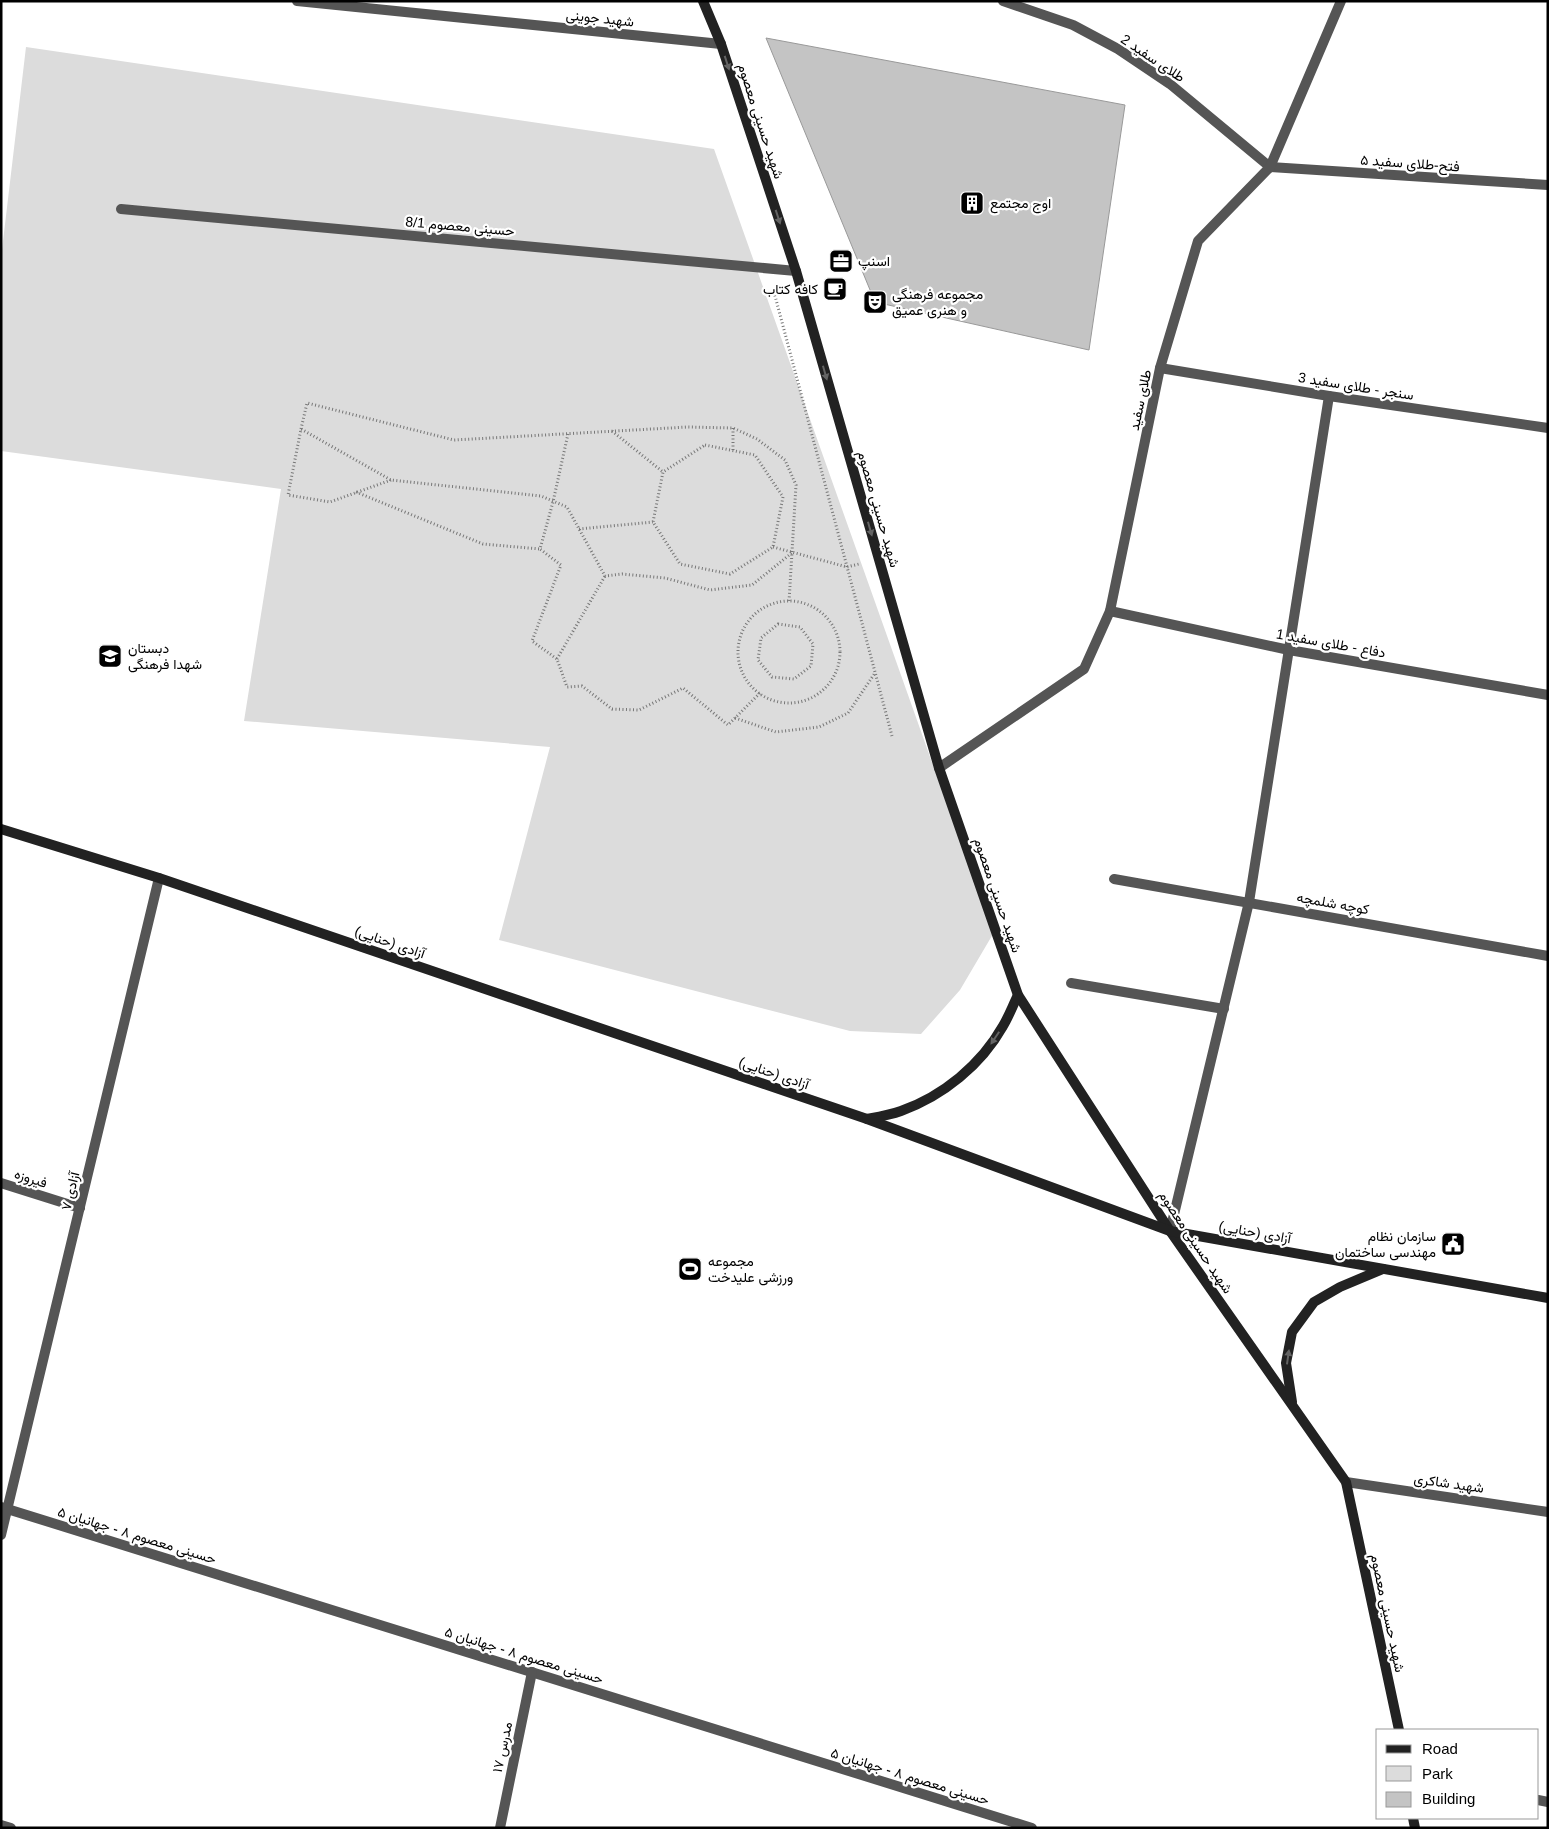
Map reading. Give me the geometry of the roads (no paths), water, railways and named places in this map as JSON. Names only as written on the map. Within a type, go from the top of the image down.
[{"type":"main road","name":"شهید حسینی معصوم","points":[[703,1],[721,44],[796,271],[939,768],[1018,995],[1170,1231],[1346,1482],[1399,1729]]},
{"type":"main road","name":"آزادی (حنایی)","points":[[1,829],[159,878],[867,1119],[1170,1231],[1548,1298]]},
{"type":"main road","points":[[867,1119],[900,1112],[931,1097],[960,1078],[984,1054],[1004,1026],[1018,995]]},
{"type":"main road","points":[[1292,1405],[1286,1363],[1292,1332],[1314,1302],[1340,1287],[1382,1269]]},
{"type":"street","name":"شهید جوینی","points":[[297,1],[721,44]]},
{"type":"street","name":"طلای سفید 2","points":[[1003,1],[1073,25],[1118,49],[1170,84],[1270,168]]},
{"type":"street","name":"طلای سفید","points":[[939,768],[1084,669],[1110,611],[1160,368],[1198,241],[1270,168],[1341,1]]},
{"type":"street","name":"فتح-طلای سفید ۵","points":[[1270,168],[1548,185]]},
{"type":"street","name":"حسینی معصوم 8/1","points":[[122,209],[796,271]]},
{"type":"street","name":"سنجر - طلای سفید 3","points":[[1160,368],[1330,396],[1548,428]]},
{"type":"street","points":[[1170,1231],[1248,902],[1330,396]]},
{"type":"street","name":"دفاع - طلای سفید 1","points":[[1110,611],[1289,650],[1548,695]]},
{"type":"street","name":"آزادی ۷","points":[[1,1535],[4,1508],[80,1208],[159,878]]},
{"type":"street","name":"کوچه شلمچه","points":[[1114,879],[1548,956]]},
{"type":"street","points":[[1071,983],[1224,1009]]},
{"type":"street","name":"فیروزه","points":[[1,1183],[80,1208]]},
{"type":"street","name":"شهید شاکری","points":[[1346,1482],[1548,1512]]},
{"type":"street","name":"حسینی معصوم ۸ - جهانیان ۵","points":[[4,1508],[1032,1828]]},
{"type":"street","name":"مدرس ۱۷","points":[[500,1828],[532,1672]]},
{"type":"street","points":[[1,1825],[11,1828]]},
{"type":"place","name":"اوج مجتمع","points":[[972,203]]},
{"type":"place","name":"اسنپ","points":[[841,261]]},
{"type":"place","name":"کافه کتاب","points":[[835,289]]},
{"type":"place","name":"مجموعه فرهنگی و هنری عمیق","points":[[875,302]]},
{"type":"place","name":"دبستان شهدا فرهنگی","points":[[110,656]]},
{"type":"place","name":"سازمان نظام مهندسی ساختمان","points":[[1453,1244]]},
{"type":"place","name":"مجموعه ورزشی علیدخت","points":[[690,1269]]}]
